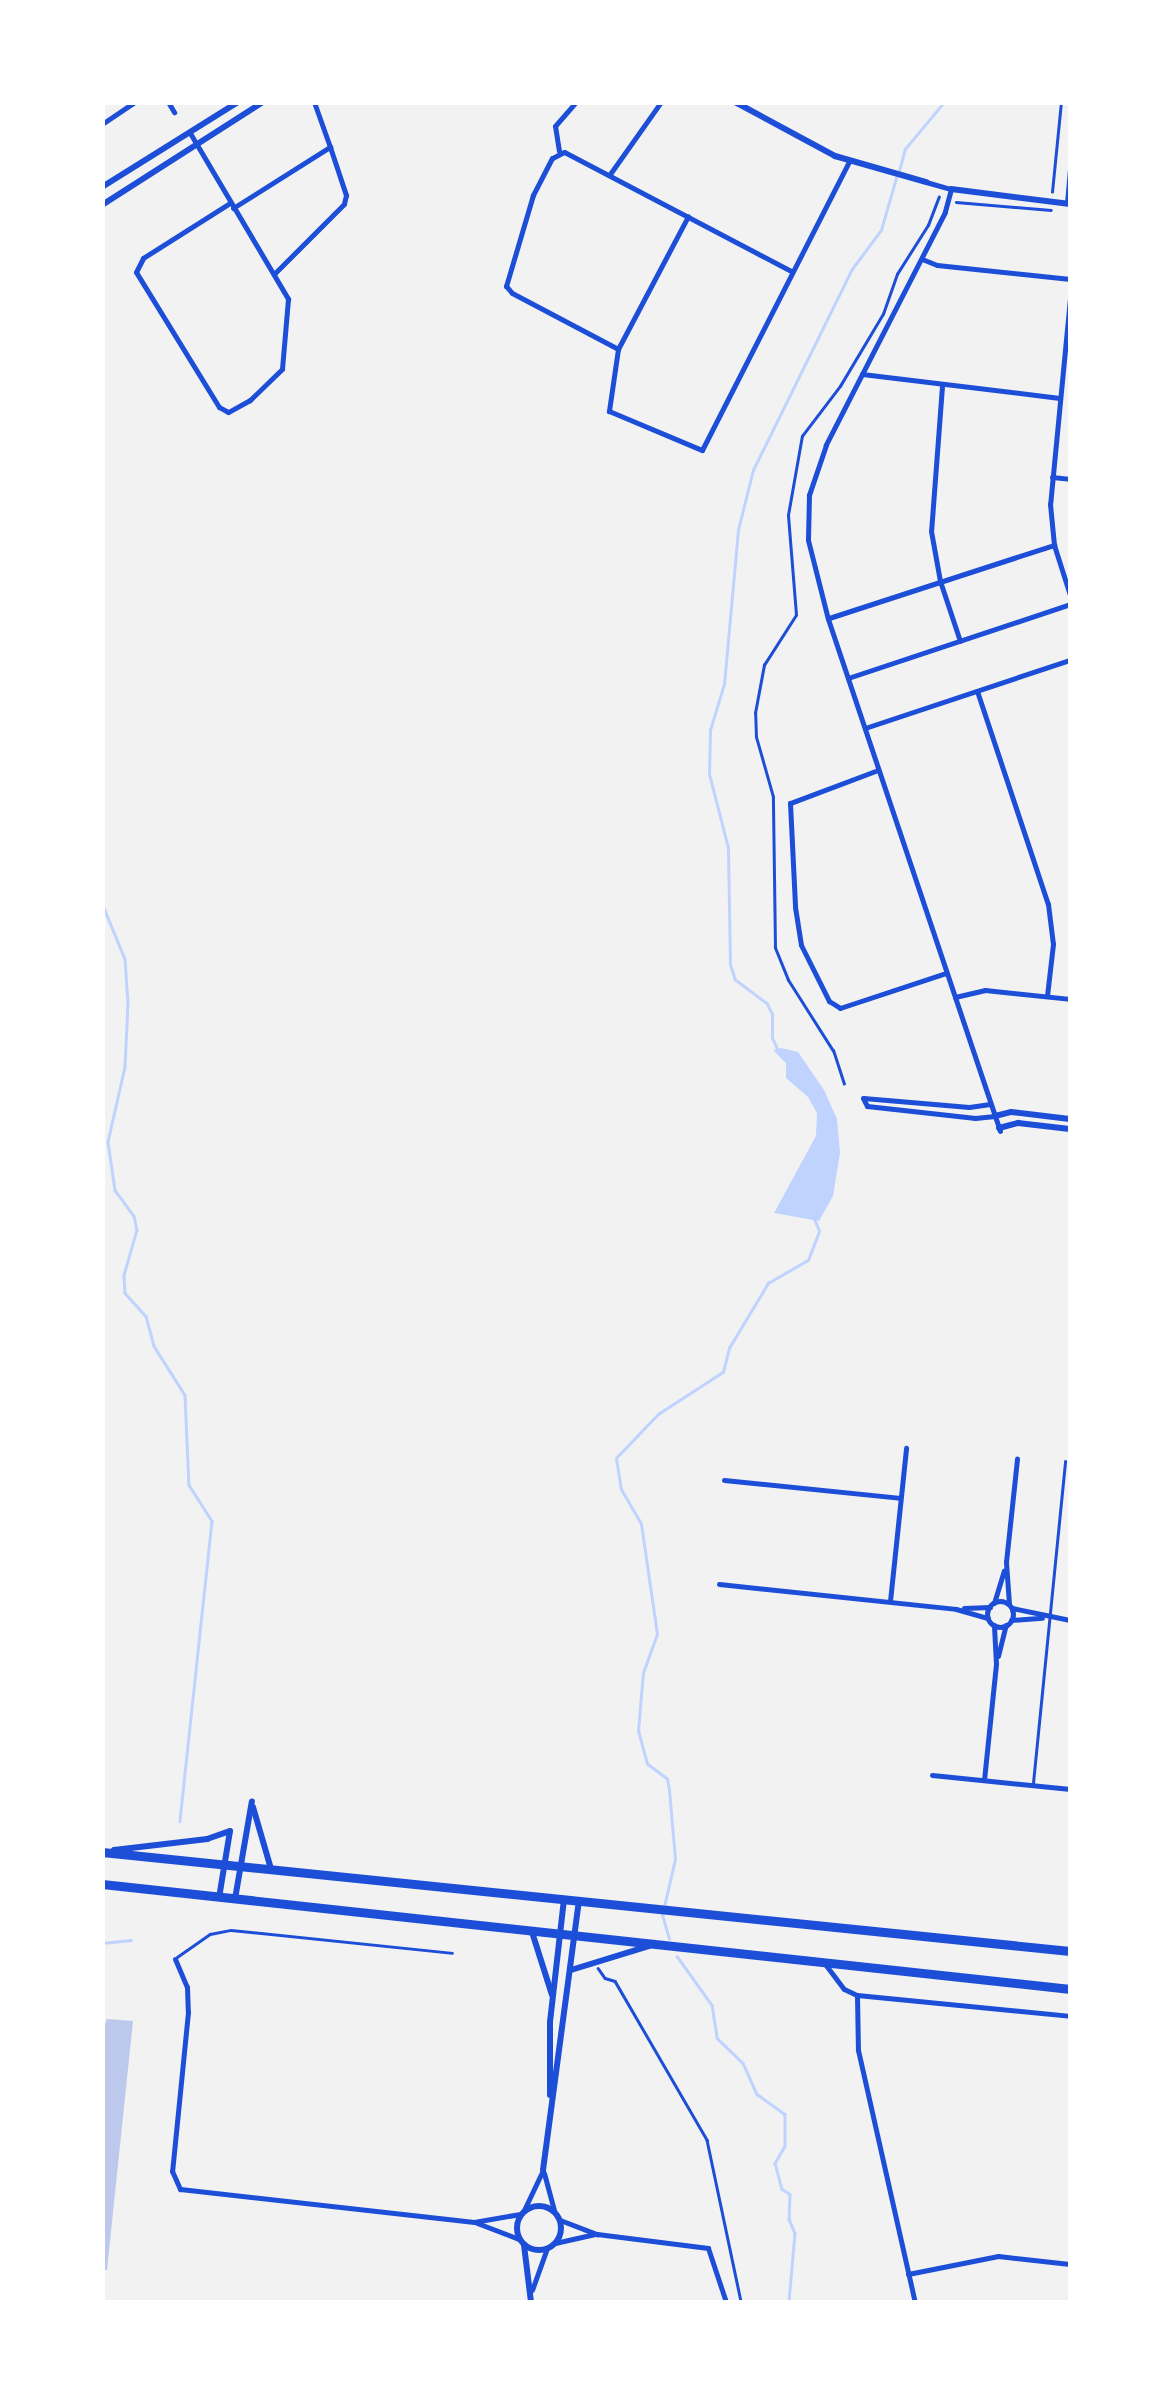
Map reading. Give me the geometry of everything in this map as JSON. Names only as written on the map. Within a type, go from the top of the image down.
[{"type":"main road","points":[[102,1852],[1070,1951]]},
{"type":"main road","points":[[102,1884],[1070,1988]]},
{"type":"street","points":[[102,124],[135,102]]},
{"type":"street","points":[[168,102],[174,112]]},
{"type":"street","points":[[102,187],[238,102]]},
{"type":"street","points":[[102,205],[264,102]]},
{"type":"street","points":[[275,273],[344,204],[346,195],[314,102]]},
{"type":"street","points":[[576,102],[555,126],[559,152],[528,207],[506,286],[618,349]]},
{"type":"street","points":[[610,174],[661,102]]},
{"type":"street","points":[[735,102],[850,161],[951,189],[1069,204],[1070,170]]},
{"type":"street","points":[[190,133],[194,146],[231,205],[275,273],[288,300],[284,360],[276,378],[239,409],[228,412],[219,407],[136,272],[143,258],[231,205],[330,147]]},
{"type":"street","points":[[559,152],[610,174],[791,271]]},
{"type":"street","points":[[688,216],[618,349],[607,401],[610,411],[695,450],[708,445],[791,271],[850,161]]},
{"type":"street","points":[[951,189],[922,259],[826,445],[810,496],[810,554],[828,619],[1000,1130],[1018,1123],[1070,1129]]},
{"type":"street","points":[[922,259],[937,265],[1070,279]]},
{"type":"street","points":[[1070,298],[1052,477],[1054,545],[1070,595]]},
{"type":"street","points":[[862,374],[1060,398]]},
{"type":"street","points":[[942,386],[930,516],[940,581],[960,641]]},
{"type":"street","points":[[1062,388],[1070,388]]},
{"type":"street","points":[[1052,477],[1070,480]]},
{"type":"street","points":[[828,619],[1054,545]]},
{"type":"street","points":[[848,678],[1070,604]]},
{"type":"street","points":[[865,728],[1070,660]]},
{"type":"street","points":[[977,692],[1048,904],[1053,944],[1048,996]]},
{"type":"street","points":[[878,770],[790,803],[794,907],[801,946],[830,1001],[840,1008],[946,973]]},
{"type":"street","points":[[954,997],[984,990],[1070,999]]},
{"type":"street","points":[[990,1104],[969,1108],[863,1098],[866,1106],[912,1112],[995,1116],[1011,1112],[1070,1118]]},
{"type":"street","points":[[912,1112],[913,1102]]},
{"type":"street","points":[[890,1601],[906,1448]]},
{"type":"street","points":[[996,1664],[1009,1623],[1006,1562],[1017,1459]]},
{"type":"street","points":[[724,1480],[900,1498]]},
{"type":"street","points":[[988,1618],[1006,1562]]},
{"type":"street","points":[[719,1584],[956,1609],[988,1618],[994,1625],[996,1664],[984,1780]]},
{"type":"street","points":[[956,1609],[1010,1606],[1070,1620]]},
{"type":"street","points":[[994,1625],[1050,1618]]},
{"type":"street","points":[[932,1775],[1070,1789]]},
{"type":"street","points":[[235,1900],[252,1801],[271,1869]]},
{"type":"street","points":[[102,1852],[207,1838],[230,1831],[218,1898]]},
{"type":"street","points":[[550,2112],[553,2001],[564,1899]]},
{"type":"street","points":[[579,1900],[544,2170],[554,2211],[560,2220],[598,2234],[708,2248],[726,2302]]},
{"type":"street","points":[[532,1932],[553,2001]]},
{"type":"street","points":[[1070,1940],[1070,1951]]},
{"type":"street","points":[[571,1970],[655,1945]]},
{"type":"street","points":[[176,1959],[187,1987],[188,2012],[172,2170],[180,2189],[474,2222],[521,2242],[547,2248]]},
{"type":"street","points":[[824,1962],[844,1989],[857,1995],[1070,2016]]},
{"type":"street","points":[[857,1995],[858,2050],[914,2302]]},
{"type":"street","points":[[532,2290],[516,2226],[544,2170]]},
{"type":"street","points":[[474,2222],[542,2205],[554,2211]]},
{"type":"street","points":[[556,2243],[560,2220]]},
{"type":"street","points":[[530,2302],[547,2248],[598,2234]]},
{"type":"street","points":[[908,2274],[989,2256],[1070,2264]]},
{"type":"lane","points":[[1033,1785],[1065,1462]]},
{"type":"lane","points":[[176,1959],[210,1934],[239,1931],[452,1953]]},
{"type":"path","points":[[1052,202],[1061,102]]},
{"type":"path","points":[[844,1084],[833,1051],[776,954],[771,886],[773,797],[756,737],[755,713],[764,665],[796,615],[788,515],[802,436],[840,386],[882,314],[897,274],[928,225],[938,197],[1050,212]]},
{"type":"path","points":[[605,1978],[616,1981],[707,2140],[741,2302]]},
{"type":"water","points":[[773,1050],[798,1052],[824,1090],[837,1119],[840,1153],[833,1196],[819,1221],[774,1213],[816,1136],[817,1113],[808,1097],[786,1078],[786,1063]]},
{"type":"building","points":[[107,2019],[133,2021],[107,2270],[102,2270],[102,2031]]},
{"type":"waterway","points":[[899,171],[905,149],[944,102]]},
{"type":"waterway","points":[[778,1051],[767,1004],[735,980],[730,965],[728,848],[709,774],[710,730],[724,684],[738,530],[753,470],[852,269],[881,230],[896,178]]},
{"type":"waterway","points":[[102,903],[125,959],[128,1003],[125,1067],[108,1142],[115,1190],[134,1216],[137,1230],[124,1275],[125,1293],[146,1316],[154,1346],[185,1395],[189,1485],[212,1521],[180,1821]]},
{"type":"waterway","points":[[669,1939],[662,1915],[675,1859],[669,1790],[667,1779],[647,1764],[638,1731],[643,1673],[657,1634],[641,1524],[621,1490],[616,1458],[658,1414],[723,1372],[729,1348],[768,1283],[808,1260],[819,1231],[814,1219]]},
{"type":"waterway","points":[[102,1943],[131,1940]]},
{"type":"waterway","points":[[677,1956],[712,2005],[717,2038],[743,2063],[757,2094],[785,2114],[785,2146],[775,2163],[782,2189],[790,2194],[789,2219],[795,2233],[789,2302]]}]
